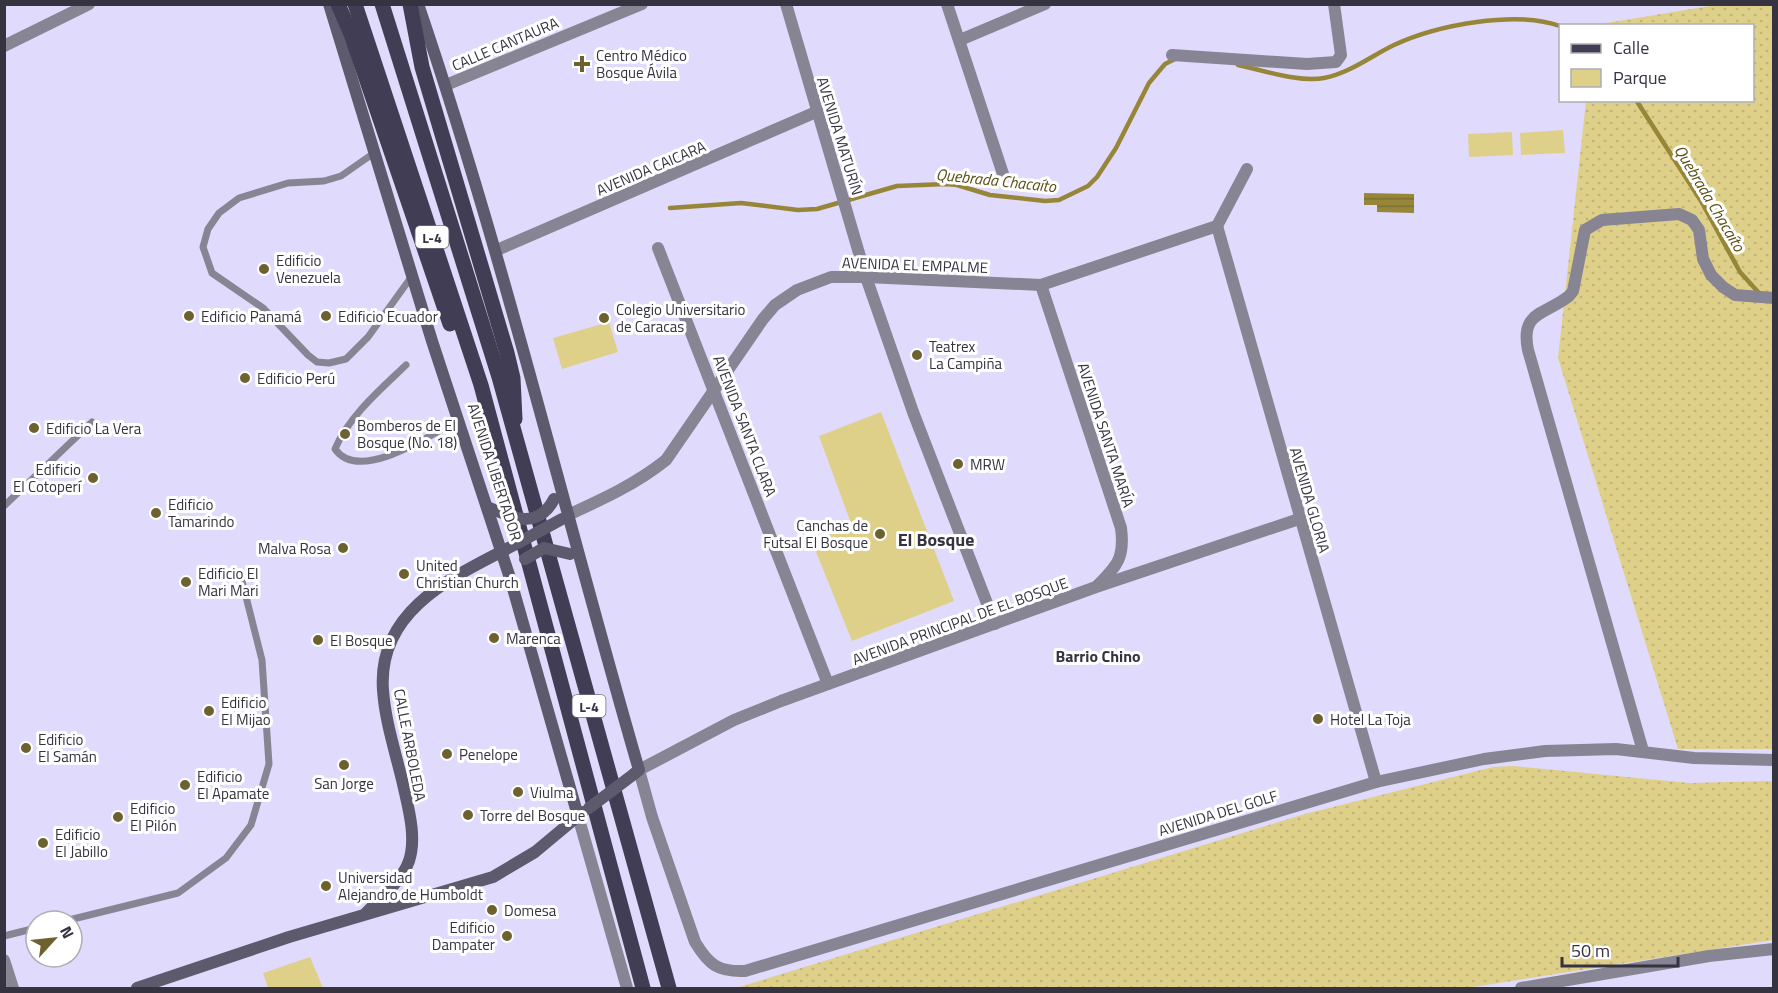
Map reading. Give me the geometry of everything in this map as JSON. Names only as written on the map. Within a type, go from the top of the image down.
[{"type":"main road","name":"AVENIDA LIBERTADOR","points":[[329,4],[412,276],[502,551],[578,816]]},
{"type":"main road","name":"L-4","points":[[338,4],[351,34],[419,238],[505,471]]},
{"type":"main road","name":"AVENIDA LIBERTADOR","points":[[355,4],[481,385],[643,988]]},
{"type":"main road","name":"AVENIDA LIBERTADOR","points":[[382,4],[514,434],[669,988]]},
{"type":"main road","name":"L-4","points":[[410,4],[422,67],[507,353],[516,406],[514,434]]},
{"type":"main road","name":"L-4","points":[[418,4],[446,85],[497,250],[559,486],[574,556],[636,772]]},
{"type":"main road","points":[[487,507],[510,516],[530,520],[543,514],[554,499],[559,486]]},
{"type":"main road","name":"CALLE ARBOLEDA","points":[[365,914],[399,878],[409,861],[412,840],[408,808],[383,692],[383,671],[395,630],[435,588],[454,575],[565,517]]},
{"type":"main road","points":[[510,578],[525,559],[544,548],[574,556]]},
{"type":"main road","points":[[137,988],[365,914],[493,877],[535,852],[636,772]]},
{"type":"street","points":[[4,46],[65,10],[89,4]]},
{"type":"street","name":"CALLE CANTAURA","points":[[446,85],[642,4]]},
{"type":"street","name":"AVENIDA MATURÍN","points":[[786,4],[866,277],[995,624]]},
{"type":"street","points":[[947,4],[1004,177]]},
{"type":"street","points":[[960,40],[1045,4]]},
{"type":"street","points":[[1172,55],[1307,64],[1336,62],[1341,55],[1334,4]]},
{"type":"street","name":"AVENIDA CAICARA","points":[[497,250],[816,112]]},
{"type":"street","points":[[1217,226],[1247,169]]},
{"type":"street","points":[[1643,751],[1528,350],[1527,327],[1532,317],[1562,302],[1573,291],[1585,230],[1602,220],[1679,214],[1692,220],[1699,230],[1703,259],[1710,275],[1735,295],[1773,298]]},
{"type":"street","name":"AVENIDA EL EMPALME","points":[[565,517],[619,491],[647,475],[666,460],[776,305],[797,290],[831,278],[866,277],[1041,285],[1217,226]]},
{"type":"street","name":"AVENIDA GLORIA","points":[[1217,226],[1376,782]]},
{"type":"street","name":"AVENIDA SANTA CLARA","points":[[658,248],[828,684]]},
{"type":"street","name":"AVENIDA SANTA MARÍA","points":[[1041,285],[1121,528],[1123,547],[1117,566],[1096,587]]},
{"type":"street","name":"AVENIDA PRINCIPAL DE EL BOSQUE","points":[[636,772],[734,720],[828,684],[1096,587],[1299,519]]},
{"type":"street","name":"AVENIDA DEL GOLF","points":[[636,772],[695,942],[713,967],[723,971],[745,971],[1376,782],[1484,759],[1545,751],[1643,751],[1694,758],[1773,760]]},
{"type":"street","name":"AVENIDA LIBERTADOR","points":[[578,816],[627,988]]},
{"type":"street","points":[[1521,988],[1709,956],[1773,950]]},
{"type":"street","points":[[4,960],[13,988]]},
{"type":"lane","points":[[374,153],[341,176],[324,181],[288,183],[239,198],[219,213],[208,229],[203,247],[212,273],[263,308],[317,362],[346,359],[368,337],[412,276]]},
{"type":"lane","points":[[406,365],[377,393],[340,436],[335,449],[340,456],[357,463],[379,460],[458,420]]},
{"type":"lane","points":[[4,506],[92,422]]},
{"type":"lane","points":[[84,916],[178,893],[225,858],[251,825],[269,764],[262,660],[242,581]]},
{"type":"lane","points":[[4,936],[24,931]]},
{"type":"green space","points":[[1716,5],[1773,5],[1773,749],[1678,749],[1558,358],[1586,102],[1754,102],[1754,24],[1600,24]]},
{"type":"green space","points":[[1563,130],[1565,153],[1521,155],[1520,133]]},
{"type":"green space","points":[[1512,132],[1513,155],[1469,157],[1468,134]]},
{"type":"green space","points":[[609,322],[618,352],[562,369],[553,338]]},
{"type":"green space","name":"Canchas de Futsal El Bosque","points":[[881,412],[954,601],[852,641],[812,542],[852,526],[819,436]]},
{"type":"green space","points":[[1513,766],[1689,783],[1773,781],[1773,940],[1467,988],[736,988],[1305,814],[1493,767]]},
{"type":"green space","points":[[310,957],[323,988],[268,988],[263,973]]},
{"type":"shaded area","points":[[1364,193],[1414,194],[1414,213],[1377,212],[1377,205],[1364,205]]},
{"type":"waterway","name":"Quebrada Chacaíto","points":[[1238,65],[1304,79],[1324,78],[1352,68],[1394,45],[1432,31],[1454,26],[1522,19],[1559,26]]},
{"type":"waterway","name":"Quebrada Chacaíto","points":[[670,208],[741,203],[798,210],[817,209],[897,186],[946,184],[990,195],[1045,201],[1059,200],[1088,186],[1097,177],[1116,148],[1149,83],[1165,64],[1175,59]]},
{"type":"waterway","name":"Quebrada Chacaíto","points":[[1637,102],[1701,201],[1740,272],[1759,293]]},
{"type":"place","name":"Centro Médico Bosque Ávila","points":[[582,64]]},
{"type":"place","name":"Edificio Venezuela","points":[[264,269]]},
{"type":"place","name":"Edificio Panamá","points":[[189,316]]},
{"type":"place","name":"Edificio Ecuador","points":[[326,316]]},
{"type":"place","name":"Colegio Universitario de Caracas","points":[[604,318]]},
{"type":"place","name":"Teatrex La Campiña","points":[[917,355]]},
{"type":"place","name":"Edificio Perú","points":[[245,378]]},
{"type":"place","name":"Edificio La Vera","points":[[34,428]]},
{"type":"place","name":"Bomberos de El Bosque (No. 18)","points":[[345,434]]},
{"type":"place","name":"MRW","points":[[958,464]]},
{"type":"place","name":"Edificio El Cotoperí","points":[[93,478]]},
{"type":"place","name":"Edificio Tamarindo","points":[[156,513]]},
{"type":"place","name":"Canchas de Futsal El Bosque","points":[[880,534]]},
{"type":"place","name":"Malva Rosa","points":[[343,548]]},
{"type":"place","name":"United Christian Church","points":[[404,574]]},
{"type":"place","name":"Edificio El Mari Mari","points":[[186,582]]},
{"type":"place","name":"Marenca","points":[[494,638]]},
{"type":"place","name":"El Bosque","points":[[318,640]]},
{"type":"place","name":"Edificio El Mijao","points":[[209,711]]},
{"type":"place","name":"Hotel La Toja","points":[[1318,719]]},
{"type":"place","name":"Edificio El Samán","points":[[26,748]]},
{"type":"place","name":"Penelope","points":[[447,754]]},
{"type":"place","name":"San Jorge","points":[[344,765]]},
{"type":"place","name":"Edificio El Apamate","points":[[185,785]]},
{"type":"place","name":"Viulma","points":[[518,792]]},
{"type":"place","name":"Torre del Bosque","points":[[468,815]]},
{"type":"place","name":"Edificio El Pilón","points":[[118,817]]},
{"type":"place","name":"Edificio El Jabillo","points":[[43,843]]},
{"type":"place","name":"Universidad Alejandro de Humboldt","points":[[326,886]]},
{"type":"place","name":"Domesa","points":[[492,910]]},
{"type":"place","name":"Edificio Dampater","points":[[507,936]]},
{"type":"district","name":"El Bosque","points":[[936,539]]},
{"type":"district","name":"Barrio Chino","points":[[1098,656]]}]
